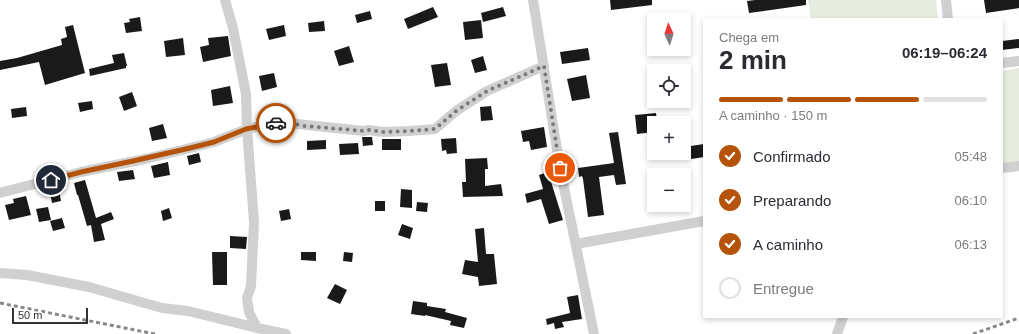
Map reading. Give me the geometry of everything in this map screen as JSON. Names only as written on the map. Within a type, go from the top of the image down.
[{"type":"street","points":[[225,0],[233,28],[246,94],[246,129],[254,222],[251,286],[247,298],[249,312],[257,328]]},
{"type":"street","points":[[533,0],[560,168],[594,334]]},
{"type":"street","points":[[946,0],[948,18]]},
{"type":"street","points":[[1003,63],[1019,61]]},
{"type":"street","points":[[0,193],[81,172],[214,142],[246,129],[278,122],[384,132],[435,129],[456,111],[487,91],[544,66]]},
{"type":"street","points":[[1003,168],[1019,166]]},
{"type":"street","points":[[576,244],[703,221]]},
{"type":"street","points":[[0,273],[27,275],[89,287],[162,308],[188,311],[286,334]]},
{"type":"street","points":[[837,334],[843,318]]},
{"type":"shaded area","points":[[808,0],[936,0],[938,18],[811,18]]},
{"type":"shaded area","points":[[1019,68],[1019,161],[1003,163],[1003,71]]},
{"type":"building","points":[[610,0],[652,0],[652,5],[611,10]]},
{"type":"building","points":[[806,0],[806,5],[749,13],[747,1]]},
{"type":"building","points":[[984,0],[1019,0],[1019,8],[986,13]]},
{"type":"building","points":[[433,7],[438,17],[408,29],[404,19]]},
{"type":"building","points":[[503,7],[506,16],[483,22],[481,13]]},
{"type":"building","points":[[370,11],[372,19],[357,23],[355,15]]},
{"type":"building","points":[[140,17],[142,31],[126,33],[124,23],[130,22],[129,19]]},
{"type":"building","points":[[481,20],[483,38],[465,40],[463,22]]},
{"type":"building","points":[[324,21],[325,31],[309,32],[308,23]]},
{"type":"building","points":[[73,25],[85,73],[45,85],[39,62],[0,70],[0,61],[17,58],[62,45],[61,39],[67,37],[65,27]]},
{"type":"building","points":[[284,25],[286,36],[269,40],[266,29]]},
{"type":"building","points":[[228,36],[231,56],[203,62],[200,47],[209,45],[208,38]]},
{"type":"building","points":[[183,38],[185,55],[166,57],[164,41]]},
{"type":"building","points":[[1019,39],[1019,48],[1003,50],[1003,41]]},
{"type":"building","points":[[349,46],[354,62],[339,66],[334,51]]},
{"type":"building","points":[[588,48],[590,60],[562,64],[560,52]]},
{"type":"building","points":[[124,53],[127,66],[126,68],[90,76],[89,69],[114,63],[112,55]]},
{"type":"building","points":[[483,56],[487,70],[475,73],[471,60]]},
{"type":"building","points":[[447,63],[451,85],[435,87],[431,65]]},
{"type":"building","points":[[274,73],[277,87],[262,91],[259,76]]},
{"type":"building","points":[[586,75],[590,98],[572,101],[567,79]]},
{"type":"building","points":[[230,86],[233,103],[213,106],[211,90]]},
{"type":"building","points":[[132,92],[137,106],[124,111],[119,97]]},
{"type":"building","points":[[92,101],[93,109],[80,112],[78,103]]},
{"type":"building","points":[[491,106],[493,120],[481,121],[480,107]]},
{"type":"building","points":[[26,107],[27,116],[12,118],[11,109]]},
{"type":"building","points":[[656,113],[656,116],[647,116],[647,133],[637,134],[635,115]]},
{"type":"building","points":[[163,124],[167,138],[152,141],[149,128]]},
{"type":"building","points":[[544,127],[547,147],[531,150],[529,141],[523,142],[521,131]]},
{"type":"building","points":[[618,132],[626,184],[616,185],[614,175],[599,177],[604,215],[588,217],[583,179],[582,176],[579,177],[578,168],[614,163],[609,133]]},
{"type":"building","points":[[362,137],[372,137],[373,145],[363,146]]},
{"type":"building","points":[[456,138],[457,153],[447,154],[446,150],[442,151],[441,139]]},
{"type":"building","points":[[382,139],[401,139],[401,150],[382,150]]},
{"type":"building","points":[[326,140],[326,149],[307,150],[307,141]]},
{"type":"building","points":[[358,143],[359,154],[340,155],[339,144]]},
{"type":"building","points":[[703,144],[703,157],[691,159],[691,146]]},
{"type":"building","points":[[199,153],[201,162],[189,165],[187,156]]},
{"type":"building","points":[[487,158],[488,169],[485,169],[485,186],[501,184],[503,196],[463,197],[462,182],[466,182],[465,159]]},
{"type":"building","points":[[168,162],[170,175],[154,178],[151,166]]},
{"type":"building","points":[[133,170],[135,179],[119,181],[117,172]]},
{"type":"building","points":[[548,172],[563,220],[549,224],[541,199],[527,203],[525,194],[543,189],[539,175]]},
{"type":"building","points":[[85,180],[96,218],[111,212],[114,219],[101,224],[105,240],[94,242],[91,225],[87,226],[74,183]]},
{"type":"building","points":[[58,185],[61,201],[52,203],[49,187]]},
{"type":"building","points":[[401,189],[412,190],[412,208],[400,207]]},
{"type":"building","points":[[26,196],[31,215],[9,220],[5,205],[14,203],[13,199]]},
{"type":"building","points":[[375,201],[385,201],[385,211],[375,211]]},
{"type":"building","points":[[417,202],[428,203],[427,212],[416,211]]},
{"type":"building","points":[[48,207],[51,220],[39,222],[36,209]]},
{"type":"building","points":[[169,208],[172,218],[163,221],[161,211]]},
{"type":"building","points":[[289,209],[291,219],[281,221],[279,211]]},
{"type":"building","points":[[62,218],[65,228],[53,231],[50,221]]},
{"type":"building","points":[[402,224],[413,228],[410,239],[398,235]]},
{"type":"building","points":[[484,228],[486,254],[494,254],[497,284],[479,286],[478,277],[462,274],[465,260],[478,262],[475,229]]},
{"type":"building","points":[[230,236],[247,237],[246,249],[230,248]]},
{"type":"building","points":[[212,252],[227,252],[227,285],[213,285]]},
{"type":"building","points":[[301,252],[316,252],[316,261],[301,260]]},
{"type":"building","points":[[344,252],[353,253],[352,262],[343,261]]},
{"type":"building","points":[[335,284],[347,290],[340,304],[327,298]]},
{"type":"building","points":[[578,295],[582,319],[562,322],[564,327],[555,329],[554,323],[547,325],[546,319],[570,313],[567,297]]},
{"type":"building","points":[[413,301],[427,303],[427,306],[446,309],[445,312],[467,318],[464,328],[450,325],[451,321],[425,315],[411,314]]},
{"type":"railway","points":[[0,303],[155,334]]},
{"type":"railway","points":[[973,334],[1019,318]]},
{"type":"way so far","points":[[276,123],[384,132],[435,129],[456,111],[487,91],[544,66],[560,168]]},
{"type":"route","points":[[51,180],[81,172],[168,154],[214,142],[246,129],[276,123]]}]
